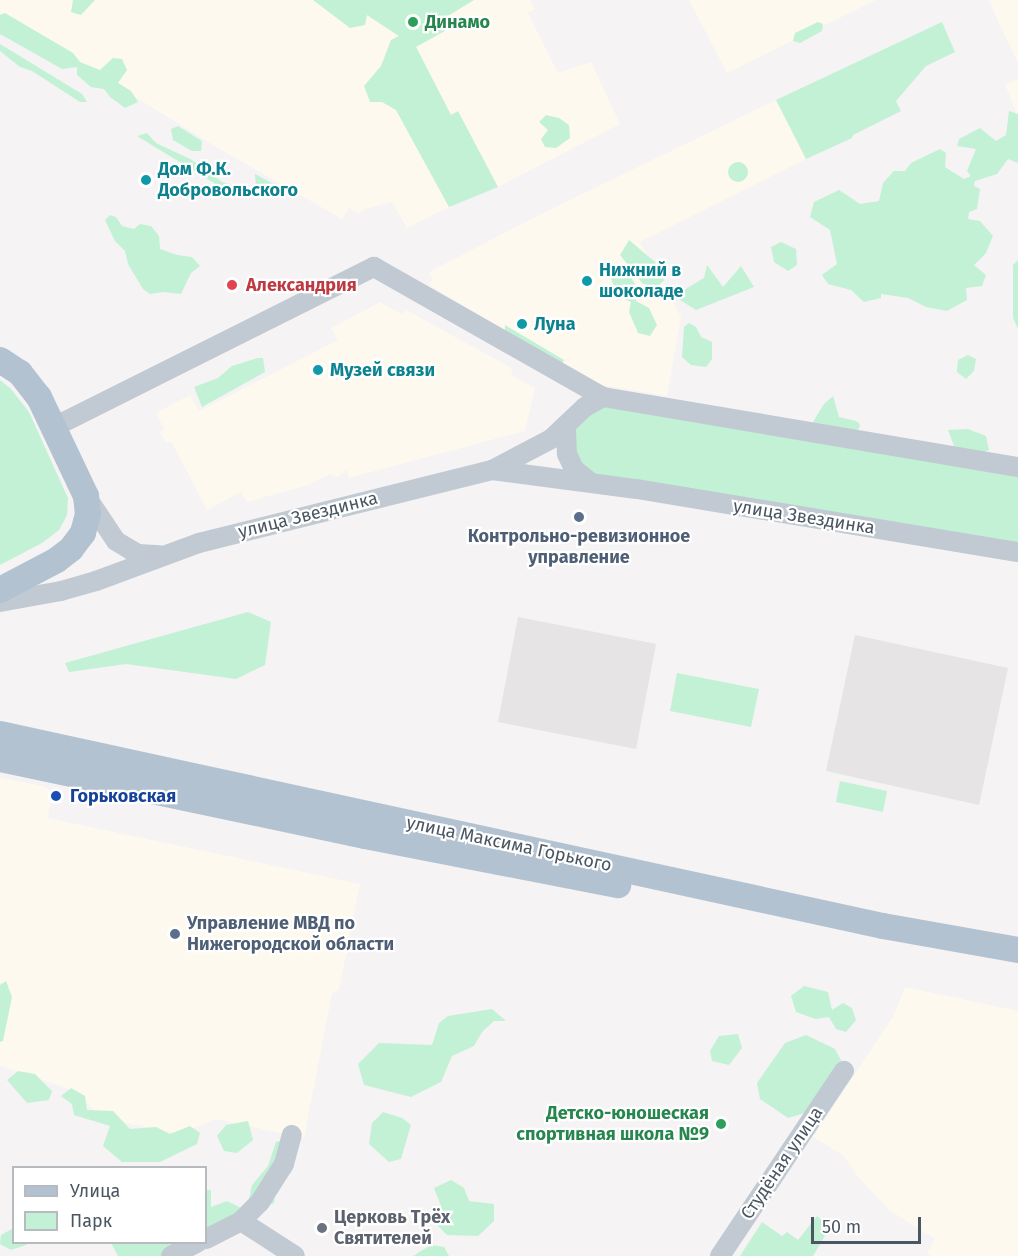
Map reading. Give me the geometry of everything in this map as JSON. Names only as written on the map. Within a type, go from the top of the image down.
[{"type":"main road","points":[[0,360],[20,373],[30,383],[87,496],[88,514],[82,533],[71,549],[57,560],[0,590]]},
{"type":"main road","name":"улица Максима Горького","points":[[0,734],[907,937],[1018,965]]},
{"type":"main road","name":"улица Максима Горького","points":[[0,759],[365,836],[907,937],[1018,950]]},
{"type":"street","points":[[54,427],[374,267],[603,397],[1018,467]]},
{"type":"street","name":"улица Звездинка","points":[[0,602],[79,586],[129,570],[160,555],[229,535],[492,470],[551,439],[566,428],[585,407],[603,397]]},
{"type":"street","points":[[566,428],[567,454],[574,469],[590,483]]},
{"type":"street","name":"улица Звездинка","points":[[492,470],[590,483],[1018,552]]},
{"type":"street","name":"улица Звездинка","points":[[87,496],[116,541],[138,554],[160,555]]},
{"type":"street","name":"Студёная улица","points":[[720,1256],[844,1071]]},
{"type":"street","points":[[207,1238],[241,1221],[260,1202],[284,1164],[292,1135]]},
{"type":"street","points":[[241,1221],[295,1256]]},
{"type":"street","points":[[171,1256],[194,1244]]},
{"type":"shaded area","points":[[0,0],[348,0],[351,5],[400,37],[396,110],[449,207],[407,228],[392,202],[365,209],[359,213],[349,208],[342,219],[228,154],[0,14]]},
{"type":"shaded area","points":[[474,0],[530,0],[535,9],[528,13],[558,73],[591,62],[620,124],[498,187],[458,112],[451,115],[416,46],[452,27],[446,17]]},
{"type":"shaded area","points":[[689,0],[876,0],[727,73]]},
{"type":"shaded area","points":[[989,0],[1018,0],[1018,63],[998,21]]},
{"type":"shaded area","points":[[1018,79],[1018,116],[1005,85]]},
{"type":"shaded area","points":[[776,100],[806,159],[640,242],[681,317],[667,396],[601,385],[588,380],[429,285],[433,279],[429,274],[433,270],[539,215]]},
{"type":"shaded area","points":[[380,302],[403,315],[406,310],[513,369],[511,375],[535,388],[525,431],[349,478],[346,470],[338,477],[330,474],[308,485],[247,502],[241,492],[207,510],[171,441],[166,443],[160,432],[164,429],[156,413],[190,395],[199,411],[338,340],[331,328]]},
{"type":"shaded area","points":[[518,617],[656,644],[636,749],[498,722]]},
{"type":"shaded area","points":[[855,635],[1008,668],[979,805],[826,771]]},
{"type":"shaded area","name":"Управление МВД по Нижегородской области","points":[[0,778],[44,786],[52,792],[48,818],[360,884],[339,990],[332,993],[304,1138],[216,1119],[180,1134],[102,1118],[75,1091],[0,1066],[0,1028],[8,986],[0,983]]},
{"type":"shaded area","points":[[905,987],[1018,1011],[1018,1256],[932,1256],[927,1253],[935,1239],[889,1210],[859,1178],[844,1156],[813,1137],[894,1015]]},
{"type":"green space","points":[[73,0],[95,0],[81,15],[71,12]]},
{"type":"green space","points":[[313,0],[474,0],[446,17],[452,27],[416,47],[451,115],[458,111],[498,187],[449,207],[396,110],[382,102],[370,102],[364,86],[381,66],[391,40],[399,36],[367,15],[365,25],[350,28]]},
{"type":"green space","points":[[5,13],[73,53],[80,62],[100,70],[113,58],[122,59],[127,70],[118,83],[131,91],[138,102],[125,108],[110,97],[104,89],[91,87],[77,75],[77,67],[62,69],[0,34],[0,15]]},
{"type":"green space","points":[[818,22],[823,24],[822,31],[800,43],[793,41],[795,33]]},
{"type":"green space","points":[[942,22],[955,52],[926,66],[896,101],[901,111],[853,135],[852,138],[806,159],[776,100]]},
{"type":"green space","points":[[0,44],[82,94],[87,102],[80,102],[32,71],[20,67],[0,51]]},
{"type":"green space","points":[[1009,111],[1018,114],[1018,163],[1008,159],[997,174],[975,181],[974,186],[980,189],[977,209],[969,212],[968,219],[980,221],[993,236],[986,253],[974,265],[986,275],[982,286],[966,288],[967,300],[947,311],[926,307],[908,298],[881,294],[881,298],[864,302],[851,290],[828,284],[822,275],[837,264],[830,230],[810,217],[814,202],[839,190],[860,204],[879,201],[883,183],[894,171],[905,171],[911,163],[940,149],[946,153],[945,167],[964,179],[971,176],[967,171],[976,149],[957,146],[959,139],[980,128],[996,141],[1006,135]]},
{"type":"green space","points":[[546,115],[559,118],[569,125],[570,138],[556,148],[545,147],[541,139],[548,130],[539,122]]},
{"type":"green space","points":[[178,126],[202,141],[201,151],[192,151],[173,140],[171,129]]},
{"type":"green space","points":[[147,133],[156,143],[192,160],[222,182],[232,185],[242,195],[237,197],[137,136]]},
{"type":"green space","points":[[738,162],[745,165],[748,172],[745,179],[738,182],[731,179],[728,172],[731,165]]},
{"type":"green space","points":[[255,174],[281,188],[282,196],[272,197],[256,187]]},
{"type":"green space","points":[[110,215],[116,217],[122,226],[134,229],[140,224],[151,226],[159,236],[160,249],[192,257],[200,266],[191,273],[181,294],[163,292],[150,294],[143,289],[128,264],[125,251],[115,241],[105,220]]},
{"type":"green space","points":[[629,240],[655,262],[664,280],[657,288],[643,284],[620,255]]},
{"type":"green space","points":[[781,242],[796,249],[797,265],[788,271],[774,262],[771,247]]},
{"type":"green space","points":[[1018,260],[1018,329],[1013,318],[1013,265]]},
{"type":"green space","points":[[707,265],[723,287],[741,266],[754,287],[696,310],[680,300],[684,290],[704,278]]},
{"type":"green space","points":[[619,269],[629,274],[639,291],[636,301],[649,308],[657,325],[650,336],[638,333],[629,312],[631,302],[618,296],[611,279]]},
{"type":"green space","points":[[689,323],[696,327],[701,337],[712,342],[712,359],[706,367],[691,365],[682,357],[684,327]]},
{"type":"green space","points":[[505,325],[564,360],[562,364],[505,330]]},
{"type":"green space","points":[[968,355],[976,359],[974,371],[966,379],[957,372],[958,360]]},
{"type":"green space","points":[[263,358],[265,372],[202,407],[194,387],[218,378],[232,366]]},
{"type":"green space","points":[[0,380],[11,389],[29,412],[68,498],[67,515],[59,530],[42,543],[0,565]]},
{"type":"green space","points":[[833,396],[839,417],[856,421],[860,424],[859,429],[852,432],[816,428],[813,422],[824,404]]},
{"type":"green space","points":[[603,406],[1018,474],[1018,544],[593,476],[578,464],[573,434],[580,420]]},
{"type":"green space","points":[[968,429],[986,436],[989,450],[979,454],[954,446],[948,430]]},
{"type":"green space","points":[[248,612],[271,622],[265,665],[236,679],[126,664],[69,672],[65,663]]},
{"type":"green space","points":[[677,673],[759,689],[751,727],[670,711]]},
{"type":"green space","points":[[840,781],[887,791],[883,812],[836,802]]},
{"type":"green space","points":[[6,981],[12,997],[3,1041],[0,1042],[0,985]]},
{"type":"green space","points":[[804,986],[828,992],[832,1010],[843,1003],[852,1008],[856,1020],[846,1032],[836,1029],[829,1017],[815,1019],[796,1012],[791,996]]},
{"type":"green space","points":[[492,1009],[506,1021],[494,1021],[482,1032],[474,1046],[452,1056],[441,1082],[411,1097],[364,1085],[358,1064],[379,1043],[432,1045],[439,1023],[448,1016]]},
{"type":"green space","points":[[738,1034],[742,1048],[729,1065],[712,1061],[710,1051],[719,1036]]},
{"type":"green space","points":[[806,1035],[835,1049],[843,1064],[811,1111],[788,1118],[760,1099],[757,1083],[785,1043]]},
{"type":"green space","points":[[18,1071],[35,1074],[52,1091],[49,1100],[27,1103],[7,1080]]},
{"type":"green space","points":[[71,1088],[85,1096],[87,1110],[113,1111],[130,1129],[156,1127],[170,1134],[190,1126],[200,1133],[197,1144],[160,1162],[122,1162],[103,1146],[110,1126],[74,1115],[72,1104],[61,1096]]},
{"type":"green space","points":[[383,1112],[402,1118],[411,1125],[401,1159],[389,1162],[369,1144],[372,1123]]},
{"type":"green space","points":[[248,1121],[253,1140],[237,1153],[224,1151],[217,1136],[226,1125]]},
{"type":"green space","points":[[285,1140],[292,1147],[291,1173],[276,1184],[274,1203],[260,1210],[248,1204],[252,1185],[268,1166],[276,1142]]},
{"type":"green space","points":[[451,1180],[464,1188],[469,1201],[494,1204],[494,1221],[478,1236],[447,1235],[435,1223],[441,1206],[434,1188]]},
{"type":"green space","points":[[207,1190],[211,1190],[211,1207],[227,1201],[243,1209],[207,1232]]},
{"type":"green space","points":[[817,1216],[830,1227],[813,1256],[740,1256],[762,1222],[782,1236],[787,1232],[798,1240]]},
{"type":"green space","points":[[12,1229],[12,1244],[26,1244],[11,1250],[0,1244],[1,1235]]},
{"type":"green space","points":[[112,1244],[194,1244],[188,1256],[118,1256]]},
{"type":"green space","points":[[431,1245],[444,1247],[449,1256],[413,1256]]},
{"type":"place","name":"Динамо","points":[[413,22]]},
{"type":"place","name":"Дом Ф.К. Добровольского","points":[[146,180]]},
{"type":"place","name":"Нижний в шоколаде","points":[[587,281]]},
{"type":"place","name":"Александрия","points":[[232,285]]},
{"type":"place","name":"Луна","points":[[522,324]]},
{"type":"place","name":"Музей связи","points":[[318,370]]},
{"type":"place","name":"Контрольно-ревизионное управление","points":[[579,517]]},
{"type":"place","name":"Горьковская","points":[[56,796]]},
{"type":"place","name":"Управление МВД по Нижегородской области","points":[[175,934]]},
{"type":"place","name":"Детско-юношеская спортивная школа №9","points":[[721,1124]]},
{"type":"place","name":"Церковь Трёх Святителей","points":[[322,1228]]}]
